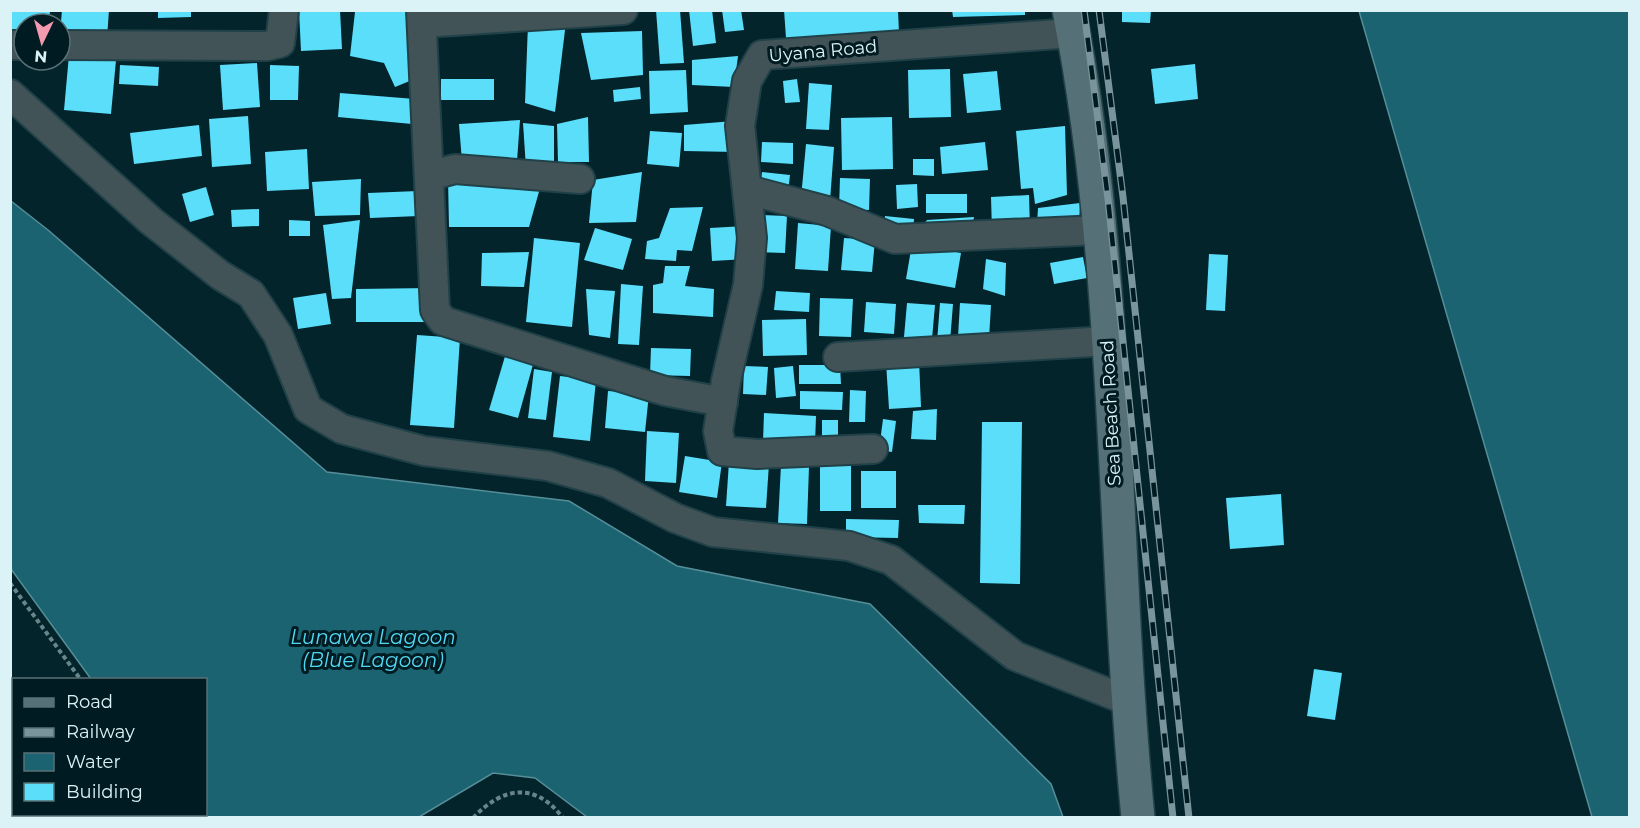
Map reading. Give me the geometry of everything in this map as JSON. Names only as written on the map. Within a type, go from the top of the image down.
[{"type":"street","points":[[72,45],[267,46],[280,43],[284,10]]},
{"type":"street","points":[[623,10],[422,17],[435,310],[443,321],[665,391],[725,392]]},
{"type":"street","name":"Uyana Road","points":[[873,449],[757,454],[722,451],[718,431],[748,285],[752,238],[740,126],[747,81],[762,55],[1071,22]]},
{"type":"street","name":"Sea Beach Road","points":[[1071,22],[1100,230],[1108,341],[1126,700],[1137,818]]},
{"type":"street","points":[[10,94],[151,221],[220,275],[251,294],[278,335],[308,409],[342,429],[424,451],[548,466],[608,483],[675,518],[713,532],[849,546],[891,560],[1015,656],[1126,700]]},
{"type":"street","points":[[429,176],[455,170],[580,179]]},
{"type":"street","points":[[748,190],[827,212],[895,239],[1100,230]]},
{"type":"street","points":[[838,357],[1108,341]]},
{"type":"path","points":[[10,583],[80,678]]},
{"type":"path","points":[[473,818],[501,794],[517,792],[539,797],[557,810],[563,818]]},
{"type":"water","points":[[1359,11],[1629,11],[1629,817],[1592,817]]},
{"type":"water","name":"Lunawa Lagoon (Blue Lagoon)","points":[[11,201],[48,230],[327,472],[569,501],[677,566],[870,604],[1051,784],[1063,817],[587,817],[535,778],[493,773],[419,817],[191,817],[207,816],[207,678],[90,678],[11,569]]},
{"type":"building","points":[[10,10],[50,10],[50,12],[12,12],[12,33],[10,33]]},
{"type":"building","points":[[62,10],[109,10],[107,38],[72,35],[72,12],[62,12]]},
{"type":"building","points":[[158,10],[191,10],[191,17],[158,18]]},
{"type":"building","points":[[299,10],[340,10],[342,49],[301,51]]},
{"type":"building","points":[[410,10],[417,78],[395,87],[384,63],[350,56],[355,12]]},
{"type":"building","points":[[656,10],[680,10],[684,63],[660,64]]},
{"type":"building","points":[[689,10],[712,10],[716,43],[693,46]]},
{"type":"building","points":[[722,10],[741,10],[744,30],[725,32]]},
{"type":"building","points":[[784,10],[898,10],[899,33],[786,38]]},
{"type":"building","points":[[952,10],[1025,10],[1025,15],[953,17]]},
{"type":"building","points":[[1122,10],[1151,10],[1150,23],[1122,22]]},
{"type":"building","points":[[566,22],[555,112],[525,103],[528,24]]},
{"type":"building","points":[[642,31],[643,75],[591,80],[581,33]]},
{"type":"building","points":[[72,55],[116,60],[111,114],[64,110],[67,72],[72,72]]},
{"type":"building","points":[[738,56],[734,87],[692,85],[692,60]]},
{"type":"building","points":[[257,63],[260,107],[223,110],[220,65]]},
{"type":"building","points":[[1195,64],[1198,99],[1155,104],[1151,69]]},
{"type":"building","points":[[120,65],[159,67],[158,86],[119,84]]},
{"type":"building","points":[[270,65],[299,66],[298,100],[270,100]]},
{"type":"building","points":[[950,69],[951,117],[909,118],[908,70]]},
{"type":"building","points":[[686,70],[688,112],[650,114],[649,71]]},
{"type":"building","points":[[997,71],[1001,110],[967,113],[963,74]]},
{"type":"building","points":[[441,79],[494,79],[494,100],[441,100]]},
{"type":"building","points":[[797,79],[800,102],[785,103],[783,81]]},
{"type":"building","points":[[809,83],[832,85],[829,130],[806,129]]},
{"type":"building","points":[[640,87],[641,99],[614,102],[613,90]]},
{"type":"building","points":[[340,93],[415,99],[412,124],[338,117]]},
{"type":"building","points":[[248,116],[251,164],[212,167],[209,119]]},
{"type":"building","points":[[588,117],[589,162],[558,162],[557,124]]},
{"type":"building","points":[[892,117],[893,169],[842,170],[841,118]]},
{"type":"building","points":[[520,120],[517,161],[462,162],[459,124]]},
{"type":"building","points":[[734,121],[736,152],[684,151],[684,125]]},
{"type":"building","points":[[523,123],[554,126],[554,163],[526,168]]},
{"type":"building","points":[[199,125],[202,156],[134,164],[130,133]]},
{"type":"building","points":[[1065,126],[1067,195],[1035,204],[1033,188],[1021,189],[1016,131]]},
{"type":"building","points":[[650,131],[682,133],[679,167],[647,164]]},
{"type":"building","points":[[762,142],[793,143],[793,164],[761,162]]},
{"type":"building","points":[[985,142],[988,170],[942,174],[940,147]]},
{"type":"building","points":[[806,144],[834,147],[830,201],[801,198]]},
{"type":"building","points":[[307,149],[309,189],[267,191],[265,152]]},
{"type":"building","points":[[913,159],[934,159],[934,176],[913,175]]},
{"type":"building","points":[[642,172],[636,222],[589,223],[593,180]]},
{"type":"building","points":[[762,172],[790,175],[788,192],[760,188]]},
{"type":"building","points":[[840,178],[870,179],[869,210],[839,209]]},
{"type":"building","points":[[361,179],[360,215],[315,216],[312,182]]},
{"type":"building","points":[[448,179],[542,181],[529,227],[449,227]]},
{"type":"building","points":[[917,184],[918,207],[897,209],[896,185]]},
{"type":"building","points":[[206,187],[214,215],[190,222],[182,194]]},
{"type":"building","points":[[418,191],[419,216],[370,218],[368,193]]},
{"type":"building","points":[[926,194],[967,194],[967,213],[926,213]]},
{"type":"building","points":[[1029,195],[1030,230],[992,231],[991,197]]},
{"type":"building","points":[[1080,203],[1079,226],[1037,225],[1038,208]]},
{"type":"building","points":[[703,207],[692,251],[677,250],[676,261],[645,259],[647,241],[659,238],[670,208]]},
{"type":"building","points":[[259,209],[259,226],[232,227],[231,210]]},
{"type":"building","points":[[760,215],[787,216],[785,253],[758,252]]},
{"type":"building","points":[[885,216],[914,219],[913,233],[883,231]]},
{"type":"building","points":[[974,217],[971,235],[919,231],[927,220]]},
{"type":"building","points":[[289,220],[310,221],[310,236],[289,236]]},
{"type":"building","points":[[360,220],[351,298],[332,299],[323,225]]},
{"type":"building","points":[[798,223],[831,226],[828,271],[795,269]]},
{"type":"building","points":[[745,226],[747,259],[712,261],[710,228]]},
{"type":"building","points":[[595,228],[632,239],[623,270],[584,260]]},
{"type":"building","points":[[534,238],[580,243],[572,327],[526,322]]},
{"type":"building","points":[[844,238],[875,240],[872,272],[841,270]]},
{"type":"building","points":[[912,244],[961,253],[955,288],[906,279]]},
{"type":"building","points":[[529,252],[524,287],[481,286],[482,253]]},
{"type":"building","points":[[1209,254],[1228,255],[1225,311],[1206,310]]},
{"type":"building","points":[[1083,257],[1087,278],[1054,284],[1050,263]]},
{"type":"building","points":[[986,259],[1006,263],[1005,296],[983,289]]},
{"type":"building","points":[[665,266],[690,266],[685,286],[714,289],[713,317],[653,313],[653,285],[663,283]]},
{"type":"building","points":[[621,284],[643,286],[639,345],[618,344]]},
{"type":"building","points":[[430,288],[430,322],[356,322],[356,289]]},
{"type":"building","points":[[586,289],[615,291],[610,338],[589,335]]},
{"type":"building","points":[[776,291],[810,293],[809,312],[774,310]]},
{"type":"building","points":[[326,293],[331,324],[298,329],[293,298]]},
{"type":"building","points":[[820,298],[853,299],[851,337],[819,336]]},
{"type":"building","points":[[866,302],[896,304],[894,334],[864,332]]},
{"type":"building","points":[[907,303],[935,305],[932,339],[904,337]]},
{"type":"building","points":[[940,303],[953,304],[950,342],[937,342]]},
{"type":"building","points":[[960,303],[991,305],[989,339],[958,337]]},
{"type":"building","points":[[806,319],[807,355],[763,356],[762,320]]},
{"type":"building","points":[[417,335],[460,338],[454,428],[410,425]]},
{"type":"building","points":[[651,348],[691,349],[690,376],[650,375]]},
{"type":"building","points":[[506,353],[534,361],[518,418],[489,410]]},
{"type":"building","points":[[919,360],[921,407],[889,409],[886,362]]},
{"type":"building","points":[[799,365],[840,365],[841,384],[799,384]]},
{"type":"building","points":[[744,366],[768,367],[766,395],[743,394]]},
{"type":"building","points":[[793,366],[796,396],[776,398],[774,368]]},
{"type":"building","points":[[534,369],[552,372],[546,420],[528,418]]},
{"type":"building","points":[[560,376],[596,380],[590,441],[553,437]]},
{"type":"building","points":[[850,390],[866,391],[865,422],[849,422]]},
{"type":"building","points":[[608,391],[649,394],[645,432],[605,428]]},
{"type":"building","points":[[800,391],[843,392],[842,410],[800,409]]},
{"type":"building","points":[[937,409],[936,440],[911,439],[913,411]]},
{"type":"building","points":[[764,413],[816,416],[815,444],[763,442]]},
{"type":"building","points":[[883,419],[896,421],[892,452],[879,450]]},
{"type":"building","points":[[822,420],[838,420],[838,442],[822,441]]},
{"type":"building","points":[[982,422],[1022,422],[1020,584],[980,583]]},
{"type":"building","points":[[647,431],[679,433],[676,483],[645,481]]},
{"type":"building","points":[[685,456],[722,462],[717,498],[679,492]]},
{"type":"building","points":[[729,462],[769,464],[766,508],[726,506]]},
{"type":"building","points":[[781,465],[809,467],[807,524],[778,523]]},
{"type":"building","points":[[820,465],[851,465],[851,511],[820,511]]},
{"type":"building","points":[[861,471],[896,471],[896,508],[861,508]]},
{"type":"building","points":[[1281,494],[1284,545],[1230,549],[1226,498]]},
{"type":"building","points":[[918,505],[965,505],[964,524],[919,523]]},
{"type":"building","points":[[846,519],[899,520],[898,538],[846,537]]},
{"type":"building","points":[[1314,669],[1342,673],[1335,720],[1307,716]]},
{"type":"building","points":[[10,700],[12,703],[12,739],[10,740]]},
{"type":"railway","points":[[1084,10],[1108,199],[1173,818]]},
{"type":"railway","points":[[1099,10],[1123,197],[1189,818]]}]
